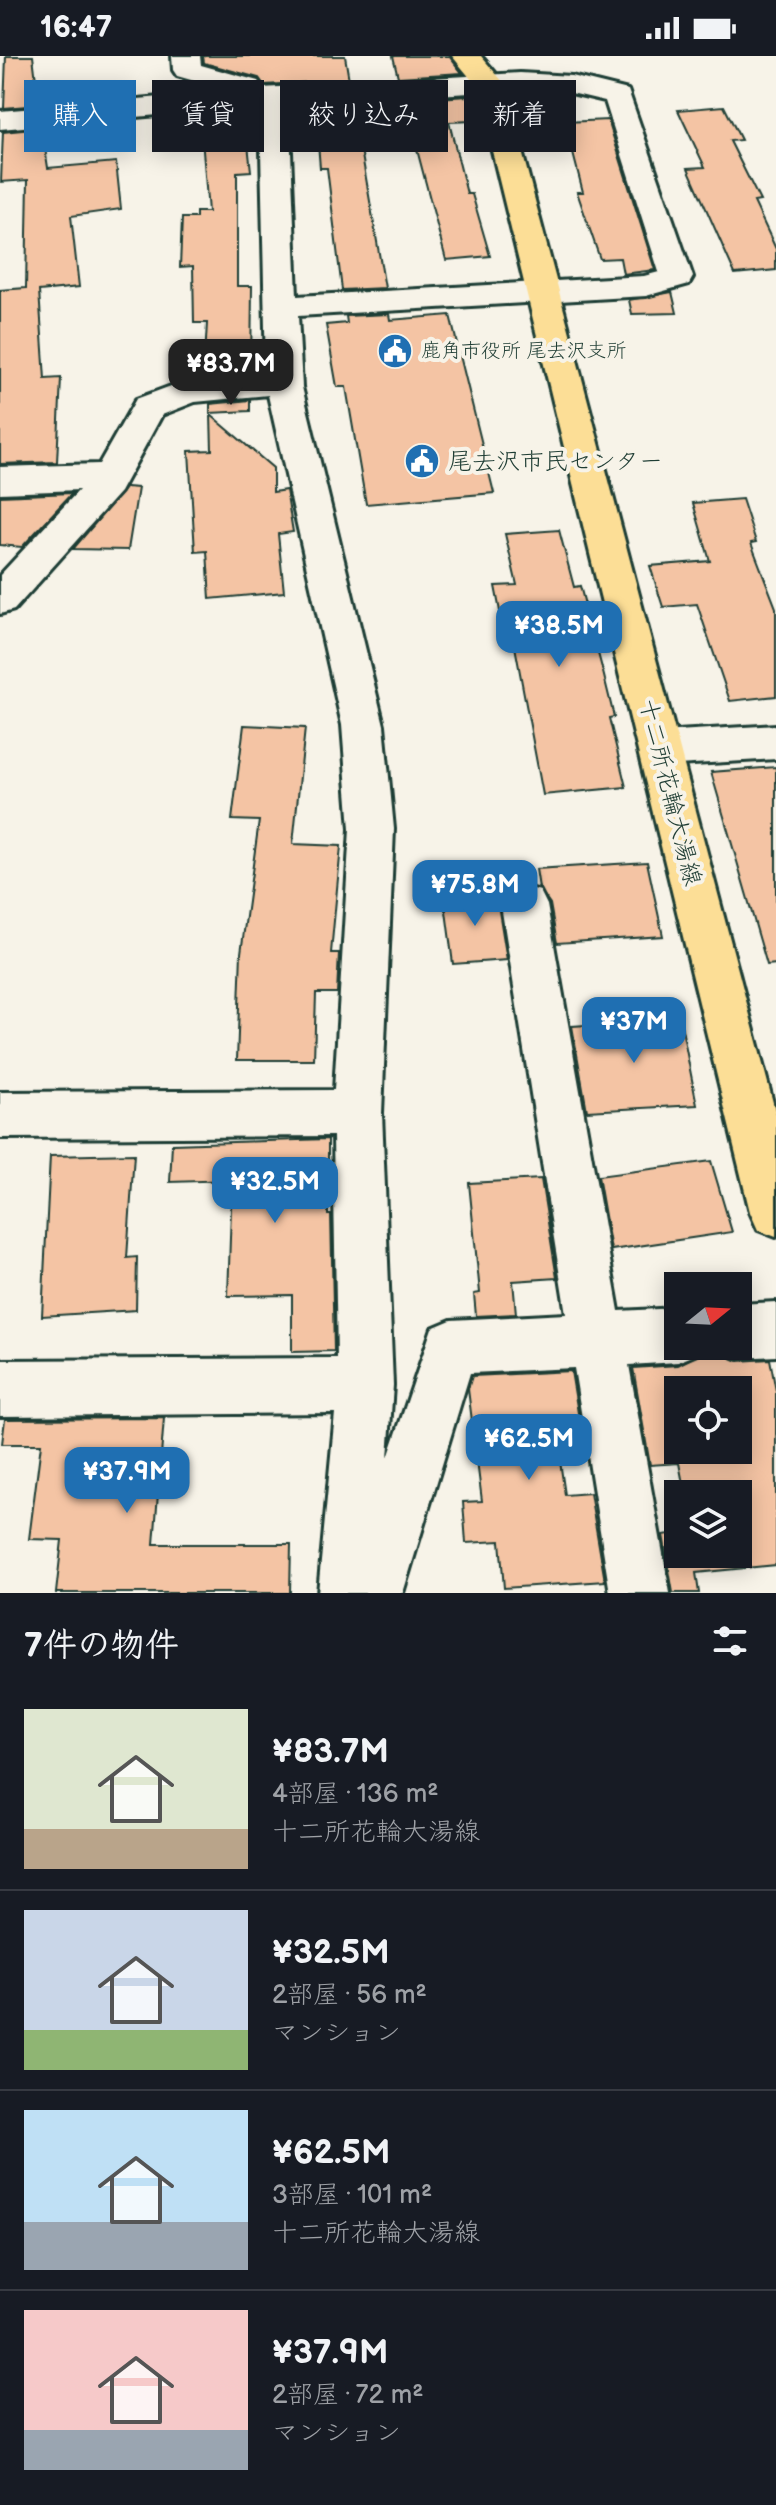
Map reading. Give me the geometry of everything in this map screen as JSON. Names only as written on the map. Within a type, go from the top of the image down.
[{"type":"main road","name":"十二所花輪大湯線","points":[[466,56],[499,70],[543,290],[776,1212]]},
{"type":"street","points":[[186,56],[187,70],[280,82]]},
{"type":"street","points":[[281,307],[646,286],[677,277],[618,96],[591,85],[499,70],[316,80]]},
{"type":"street","points":[[0,120],[280,82]]},
{"type":"street","points":[[280,152],[283,382],[363,725],[372,829],[357,1113],[365,1385],[348,1593]]},
{"type":"street","points":[[0,600],[112,476],[149,407],[190,391],[283,382]]},
{"type":"street","points":[[0,480],[112,476]]},
{"type":"street","points":[[660,749],[776,742]]},
{"type":"street","points":[[524,905],[640,1593]]},
{"type":"street","points":[[0,1115],[357,1113]]},
{"type":"street","points":[[752,1330],[776,1329]]},
{"type":"street","points":[[373,1593],[451,1347],[664,1336]]},
{"type":"street","points":[[0,1388],[365,1385]]},
{"type":"building","points":[[6,56],[33,56],[36,80],[24,80],[24,106],[4,108]]},
{"type":"building","points":[[203,56],[345,56],[349,80],[280,80],[280,84],[264,85],[264,80],[259,78],[204,63]]},
{"type":"building","points":[[393,56],[449,56],[462,73],[398,77]]},
{"type":"building","points":[[464,96],[464,121],[449,122],[467,194],[472,194],[490,256],[446,260],[418,152],[448,152],[448,97]]},
{"type":"building","points":[[724,106],[741,140],[730,141],[760,201],[754,202],[776,249],[776,270],[735,274],[688,168],[705,167],[678,110]]},
{"type":"building","points":[[608,120],[655,270],[623,274],[620,258],[600,259],[577,192],[583,192],[573,152],[576,152],[576,121]]},
{"type":"building","points":[[24,130],[24,152],[46,152],[48,168],[116,162],[121,209],[71,216],[79,287],[39,291],[45,379],[61,378],[57,462],[0,464],[0,290],[26,288],[28,180],[1,182],[3,132]]},
{"type":"building","points":[[203,152],[249,152],[251,171],[237,172],[237,286],[252,286],[251,370],[204,375],[207,323],[194,323],[193,266],[180,267],[182,218],[196,218],[196,212],[208,212]]},
{"type":"building","points":[[319,152],[361,152],[385,288],[342,290],[327,168],[320,168]]},
{"type":"building","points":[[672,292],[677,313],[632,314],[629,300]]},
{"type":"building","points":[[389,314],[390,320],[450,315],[494,493],[366,504],[346,387],[337,387],[326,325],[347,323],[346,316]]},
{"type":"building","points":[[250,400],[250,411],[210,413],[210,404]]},
{"type":"building","points":[[211,415],[273,468],[273,492],[286,490],[293,532],[278,534],[284,592],[210,599],[207,551],[195,552],[189,451],[212,450]]},
{"type":"building","points":[[126,487],[138,488],[128,550],[73,549]]},
{"type":"building","points":[[72,493],[22,547],[0,545],[0,496]]},
{"type":"building","points":[[742,499],[756,542],[751,543],[776,608],[776,696],[730,701],[697,604],[663,607],[650,566],[710,561],[693,503]]},
{"type":"building","points":[[559,530],[574,587],[580,586],[603,672],[614,717],[609,718],[626,787],[543,795],[514,641],[506,642],[495,586],[517,585],[505,534]]},
{"type":"building","points":[[244,725],[305,728],[293,844],[341,846],[331,953],[339,953],[337,993],[316,993],[314,1060],[237,1060],[241,953],[259,821],[232,820]]},
{"type":"building","points":[[776,767],[776,964],[767,965],[711,772]]},
{"type":"building","points":[[647,862],[663,936],[557,943],[550,904],[539,888],[536,869]]},
{"type":"building","points":[[504,892],[498,905],[507,960],[453,964],[444,896]]},
{"type":"building","points":[[680,1019],[697,1105],[587,1111],[572,1026]]},
{"type":"building","points":[[328,1139],[334,1351],[292,1352],[292,1295],[228,1296],[232,1180],[170,1182],[172,1144]]},
{"type":"building","points":[[134,1154],[127,1258],[137,1257],[136,1310],[42,1316],[50,1156]]},
{"type":"building","points":[[711,1161],[732,1232],[611,1250],[598,1176]]},
{"type":"building","points":[[541,1179],[557,1278],[513,1281],[516,1314],[476,1316],[474,1294],[480,1293],[469,1183]]},
{"type":"building","points":[[770,1359],[776,1391],[776,1565],[752,1567],[752,1480],[682,1480],[679,1464],[752,1464],[752,1376],[664,1376],[664,1464],[650,1465],[633,1368],[678,1365],[688,1360]]},
{"type":"building","points":[[571,1371],[579,1419],[554,1421],[565,1495],[590,1493],[605,1581],[504,1588],[500,1541],[466,1543],[463,1502],[482,1501],[468,1389],[472,1376]]},
{"type":"building","points":[[164,1418],[154,1544],[291,1544],[290,1593],[56,1593],[62,1540],[29,1539],[41,1444],[2,1444],[5,1419]]},
{"type":"building","points":[[669,1568],[746,1568],[696,1573],[699,1593],[673,1593]]},
{"type":"place","name":"鹿角市役所 尾去沢支所","points":[[395,351]]},
{"type":"place","name":"尾去沢市民センター","points":[[422,461]]}]
